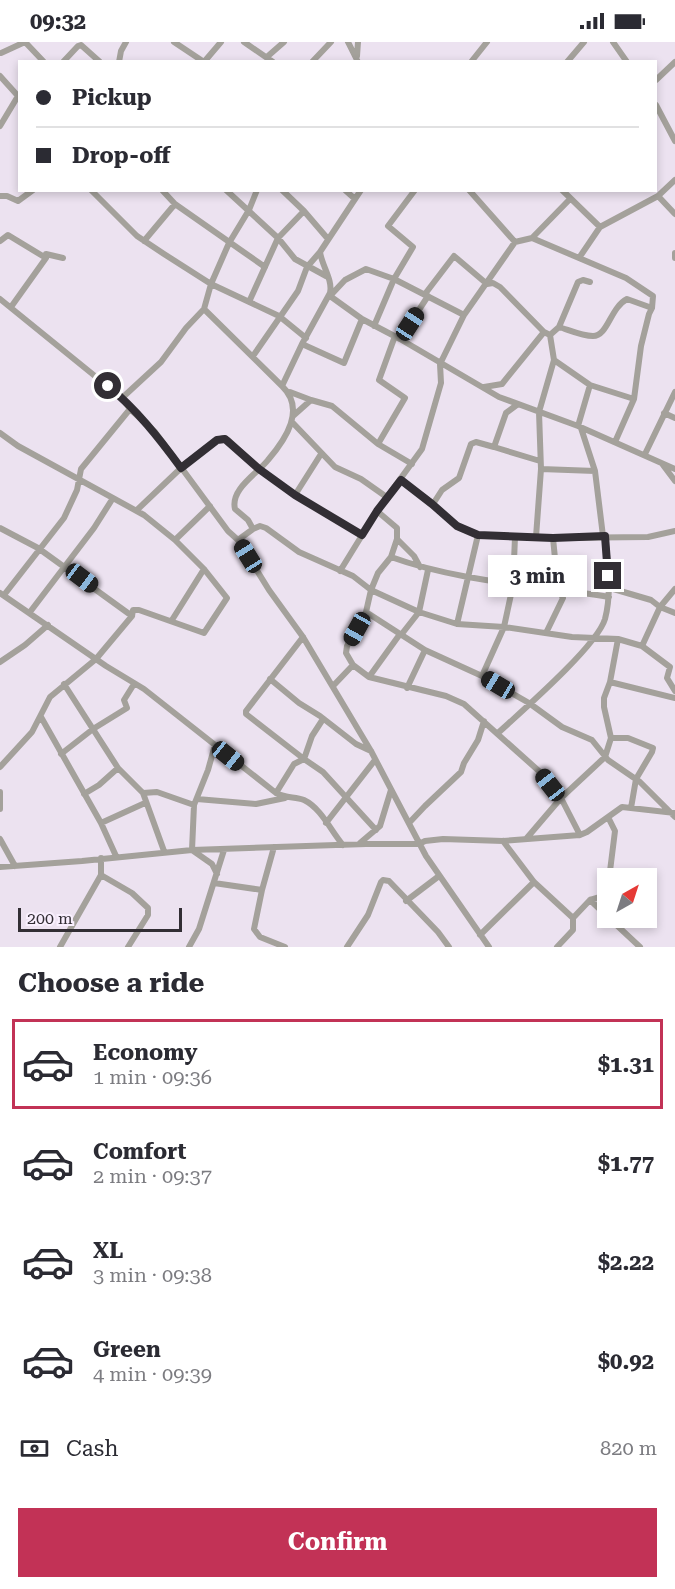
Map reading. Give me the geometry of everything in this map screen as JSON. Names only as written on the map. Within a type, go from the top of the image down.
[{"type":"street","points":[[0,53],[2,42]]},
{"type":"street","points":[[0,53],[25,42],[42,60]]},
{"type":"street","points":[[119,60],[126,42]]},
{"type":"street","points":[[174,42],[201,60]]},
{"type":"street","points":[[204,60],[221,42]]},
{"type":"street","points":[[244,42],[270,59],[284,42]]},
{"type":"street","points":[[314,60],[331,42]]},
{"type":"street","points":[[348,42],[357,60]]},
{"type":"street","points":[[357,60],[358,42]]},
{"type":"street","points":[[473,60],[487,42]]},
{"type":"street","points":[[569,60],[584,42]]},
{"type":"street","points":[[613,42],[626,60]]},
{"type":"street","points":[[65,60],[81,45],[98,60]]},
{"type":"street","points":[[657,79],[675,62]]},
{"type":"street","points":[[0,76],[18,95]]},
{"type":"street","points":[[0,126],[18,98]]},
{"type":"street","points":[[657,107],[675,141]]},
{"type":"street","points":[[579,258],[600,227],[658,196],[675,180]]},
{"type":"street","points":[[1,196],[7,195],[18,201],[30,192]]},
{"type":"street","points":[[93,192],[144,241],[211,284],[279,316],[306,338]]},
{"type":"street","points":[[165,192],[175,204],[265,267]]},
{"type":"street","points":[[228,192],[278,238],[291,255],[307,267],[326,276]]},
{"type":"street","points":[[122,398],[161,362],[186,328],[204,309],[211,284],[229,243],[249,210],[256,192]]},
{"type":"street","points":[[284,192],[304,211],[328,240]]},
{"type":"street","points":[[347,192],[355,199]]},
{"type":"street","points":[[253,356],[298,291],[307,267],[320,252],[360,192]]},
{"type":"street","points":[[374,326],[394,279],[413,245],[388,226],[414,192]]},
{"type":"street","points":[[472,192],[515,242]]},
{"type":"street","points":[[564,192],[600,227]]},
{"type":"street","points":[[658,196],[675,214]]},
{"type":"street","points":[[340,571],[377,511],[424,446],[441,383],[440,364],[464,315],[515,242],[532,238],[570,199]]},
{"type":"street","points":[[144,241],[175,204]]},
{"type":"street","points":[[249,302],[278,238],[304,211]]},
{"type":"street","points":[[0,241],[8,235],[46,258]]},
{"type":"street","points":[[532,238],[626,278],[653,296],[652,308],[641,346],[634,399],[615,442]]},
{"type":"street","points":[[320,252],[326,276],[331,285],[330,295]]},
{"type":"street","points":[[675,253],[675,258]]},
{"type":"street","points":[[11,307],[46,258],[46,254],[63,258]]},
{"type":"street","points":[[378,444],[405,398],[379,380],[398,337],[454,256],[487,284],[493,283],[500,287],[547,333],[554,360],[539,412],[541,469],[536,537]]},
{"type":"street","points":[[282,386],[302,344],[330,295],[345,280],[366,268],[394,279],[464,315]]},
{"type":"street","points":[[560,327],[578,282],[583,280],[590,282]]},
{"type":"street","points":[[330,295],[362,319],[398,337],[481,387],[645,454],[675,469]]},
{"type":"street","points":[[481,387],[502,384],[547,333],[560,327],[595,336],[602,333],[616,308],[627,298],[652,308]]},
{"type":"street","points":[[0,299],[122,398],[154,432],[228,531],[238,540],[333,686],[439,876],[489,947]]},
{"type":"street","points":[[204,309],[289,392],[332,406],[378,444],[412,464]]},
{"type":"street","points":[[302,344],[344,363],[362,319]]},
{"type":"street","points":[[554,360],[590,385],[634,399]]},
{"type":"street","points":[[441,383],[452,371]]},
{"type":"street","points":[[498,734],[594,639],[604,621],[610,588],[596,471],[579,427],[590,385]]},
{"type":"street","points":[[253,529],[248,520],[238,513],[234,505],[235,498],[246,483],[270,459],[292,419],[295,408],[289,392]]},
{"type":"street","points":[[645,454],[675,392]]},
{"type":"street","points":[[292,419],[311,400]]},
{"type":"street","points":[[494,447],[506,413],[518,404]]},
{"type":"street","points":[[130,409],[82,467],[77,490],[64,518],[2,594],[144,689],[285,798]]},
{"type":"street","points":[[664,413],[675,418]]},
{"type":"street","points":[[292,419],[334,467],[361,479],[387,498]]},
{"type":"street","points":[[0,433],[18,446],[78,480],[137,510],[174,540],[204,569],[227,597],[207,631],[203,633],[172,620],[133,610],[132,616],[96,659],[50,697],[32,732],[0,767]]},
{"type":"street","points":[[137,510],[181,468],[217,440],[223,438],[259,469],[295,495],[362,535]]},
{"type":"street","points":[[432,504],[442,490],[459,477],[471,444],[476,442],[540,461]]},
{"type":"street","points":[[295,495],[321,454]]},
{"type":"street","points":[[662,464],[675,481]]},
{"type":"street","points":[[541,469],[596,471]]},
{"type":"street","points":[[401,480],[457,526],[478,535],[553,538],[648,537],[675,531]]},
{"type":"street","points":[[30,612],[94,528],[112,498]]},
{"type":"street","points":[[174,540],[210,506]]},
{"type":"street","points":[[377,511],[397,528],[397,539],[391,557],[378,573],[366,612],[347,646],[346,653],[353,665],[369,677],[406,688],[446,696],[462,703],[534,765],[561,798],[580,835]]},
{"type":"street","points":[[238,540],[260,526],[267,528],[299,552],[419,612],[457,624],[504,627],[594,639],[618,639],[642,646],[670,667]]},
{"type":"street","points":[[0,528],[66,566],[132,616]]},
{"type":"street","points":[[457,624],[478,535]]},
{"type":"street","points":[[482,675],[504,627],[513,585],[515,537]]},
{"type":"street","points":[[546,633],[563,598],[558,589],[553,538]]},
{"type":"street","points":[[397,539],[414,556],[420,568]]},
{"type":"street","points":[[391,557],[428,570],[513,585],[609,597]]},
{"type":"street","points":[[172,620],[204,569]]},
{"type":"street","points":[[369,677],[419,612],[428,570]]},
{"type":"street","points":[[610,588],[651,600],[660,608],[675,613]]},
{"type":"street","points":[[642,646],[660,608],[675,588]]},
{"type":"street","points":[[366,612],[425,650],[482,675],[530,703],[562,728],[592,741],[605,757],[636,779],[673,814]]},
{"type":"street","points":[[0,662],[48,625]]},
{"type":"street","points":[[303,637],[248,708],[246,714],[323,772],[376,830]]},
{"type":"street","points":[[526,839],[561,798],[605,757],[611,738],[604,698],[610,682],[618,639]]},
{"type":"street","points":[[406,688],[425,650]]},
{"type":"street","points":[[675,659],[667,678],[675,691]]},
{"type":"street","points":[[333,686],[353,665]]},
{"type":"street","points":[[270,679],[299,703],[356,744],[370,751]]},
{"type":"street","points":[[610,682],[675,698]]},
{"type":"street","points":[[64,684],[118,768],[143,793],[164,851]]},
{"type":"street","points":[[61,754],[93,729],[127,708],[124,700],[134,684]]},
{"type":"street","points":[[41,717],[101,823],[116,856]]},
{"type":"street","points":[[276,793],[294,764],[304,759],[312,736],[323,719]]},
{"type":"street","points":[[409,823],[461,772],[478,740],[484,721]]},
{"type":"street","points":[[611,738],[628,738],[653,748],[636,779],[631,808]]},
{"type":"street","points":[[192,849],[195,802],[215,745]]},
{"type":"street","points":[[326,823],[375,760]]},
{"type":"street","points":[[84,794],[99,785],[118,768]]},
{"type":"street","points":[[359,844],[383,821],[391,790]]},
{"type":"street","points":[[0,792],[0,809]]},
{"type":"street","points":[[143,793],[157,792],[195,802],[255,804],[285,798],[300,798],[310,803],[343,844]]},
{"type":"street","points":[[101,823],[145,803]]},
{"type":"street","points":[[0,867],[192,849],[420,844],[425,841],[443,839],[503,841],[580,835],[622,807],[673,814]]},
{"type":"street","points":[[608,817],[615,831],[610,868]]},
{"type":"street","points":[[0,840],[15,866]]},
{"type":"street","points":[[503,841],[534,882],[573,918]]},
{"type":"street","points":[[274,847],[262,890],[255,932],[260,937],[280,946]]},
{"type":"street","points":[[192,849],[212,864],[217,874]]},
{"type":"street","points":[[189,947],[199,929],[224,850]]},
{"type":"street","points":[[60,947],[101,875],[101,858]]},
{"type":"street","points":[[101,875],[132,893],[148,908],[148,915],[128,947]]},
{"type":"street","points":[[406,901],[439,876]]},
{"type":"street","points":[[347,947],[368,915],[383,880],[389,881],[438,932],[449,947]]},
{"type":"street","points":[[480,935],[534,882]]},
{"type":"street","points":[[214,883],[262,890]]},
{"type":"street","points":[[557,947],[573,930],[573,918],[590,900],[597,898]]},
{"type":"street","points":[[590,900],[597,907]]},
{"type":"street","points":[[620,928],[640,947]]},
{"type":"route","points":[[108,386],[154,432],[181,468],[217,440],[228,440],[259,469],[295,495],[362,535],[401,480],[457,526],[478,535],[553,538],[605,536],[608,576]]}]
